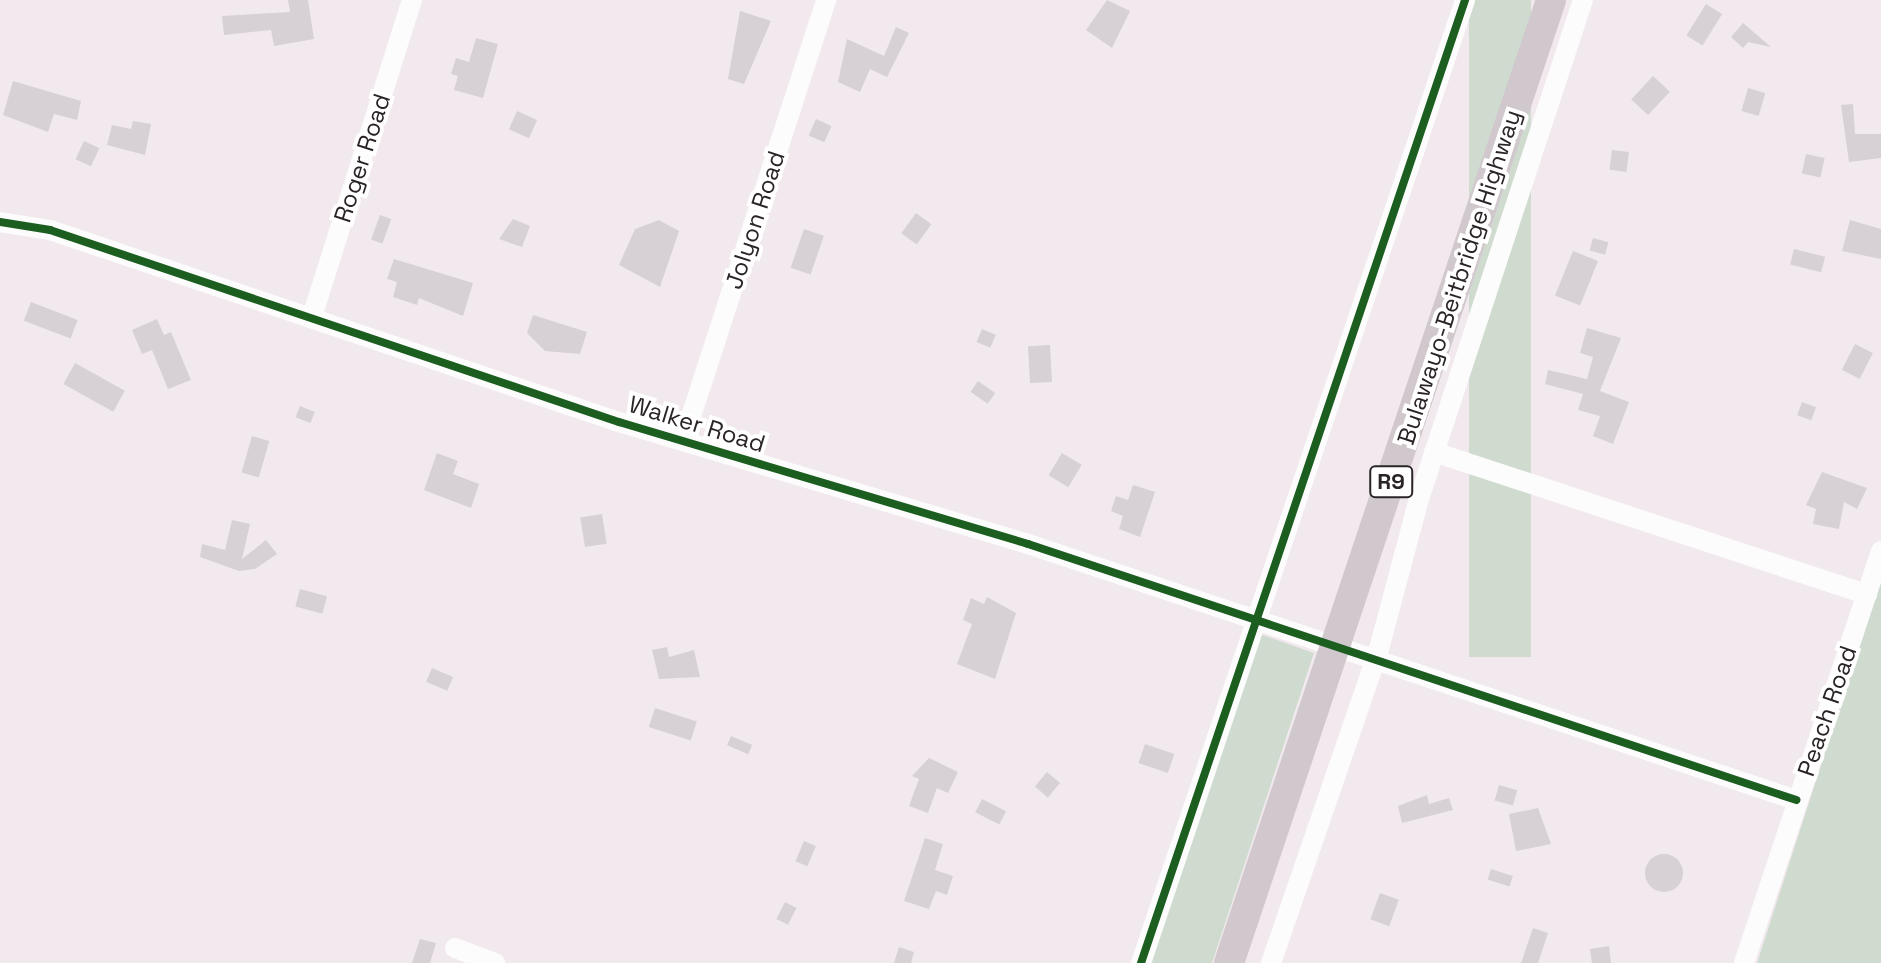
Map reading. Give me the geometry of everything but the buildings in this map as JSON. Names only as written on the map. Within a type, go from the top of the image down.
[{"type":"highway","name":"Bulawayo-Beitbridge Highway","points":[[1229,963],[1551,0]]},
{"type":"street","name":"Roger Road","points":[[312,317],[412,0]]},
{"type":"street","name":"Jolyon Road","points":[[683,441],[826,0]]},
{"type":"street","points":[[1141,963],[1465,0]]},
{"type":"street","points":[[1271,963],[1373,664],[1434,452],[1583,0]]},
{"type":"street","name":"Walker Road","points":[[0,222],[50,230],[683,441],[1028,544],[1334,652],[1796,800]]},
{"type":"street","points":[[1434,452],[1867,594]]},
{"type":"street","name":"Peach Road","points":[[1744,963],[1881,551]]},
{"type":"street","points":[[455,948],[495,963]]},
{"type":"shaded area","points":[[1469,0],[1531,0],[1531,657],[1469,657]]},
{"type":"shaded area","points":[[1881,580],[1881,963],[1757,963]]},
{"type":"shaded area","points":[[1263,635],[1314,653],[1212,963],[1147,963],[1256,638]]},
{"type":"cycle path","points":[[1141,963],[1465,0]]},
{"type":"cycle path","points":[[0,222],[50,230],[619,422],[1028,544],[1796,800]]}]
